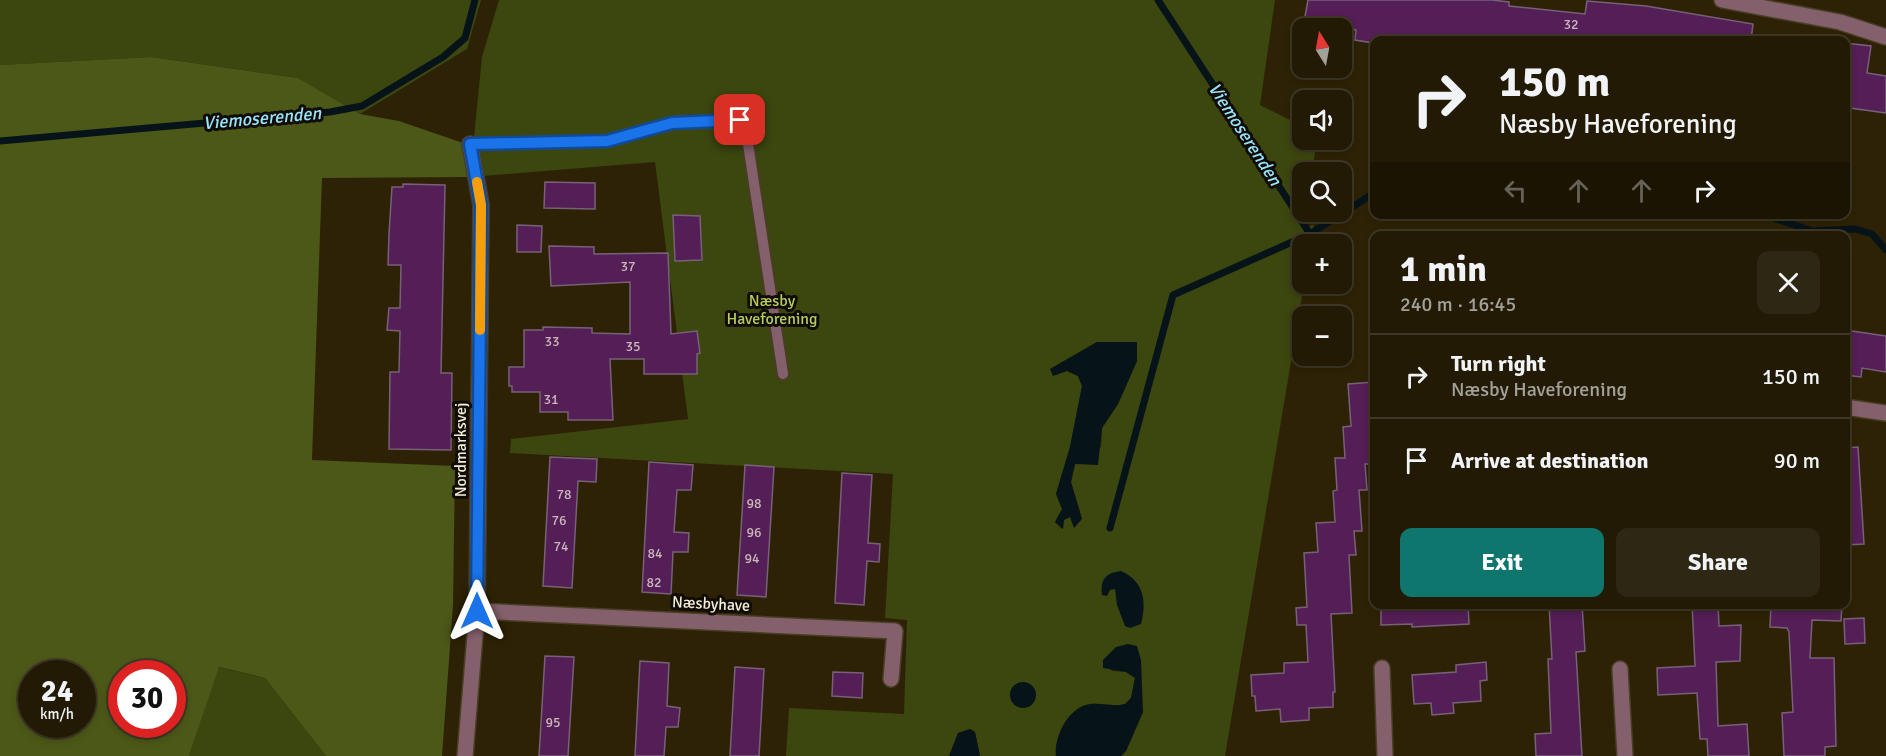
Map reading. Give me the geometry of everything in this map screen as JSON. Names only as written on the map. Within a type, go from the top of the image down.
[{"type":"street","points":[[1722,0],[1776,4],[1886,37]]},
{"type":"street","name":"Nordmarksvej","points":[[465,756],[477,611],[481,205],[470,144]]},
{"type":"street","points":[[1850,408],[1886,413]]},
{"type":"street","name":"Næsbyhave","points":[[477,611],[895,632],[891,679]]},
{"type":"street","points":[[1382,668],[1385,756]]},
{"type":"street","points":[[1620,669],[1625,756]]},
{"type":"lane","points":[[470,144],[607,141],[672,123],[740,120],[745,124],[783,374]]},
{"type":"green space","points":[[0,0],[481,0],[467,49],[360,114],[298,78],[151,57],[0,65]]},
{"type":"green space","name":"Næsby Haveforening","points":[[499,0],[1275,0],[1260,105],[1292,121],[1292,150],[1315,150],[1314,162],[1292,162],[1292,222],[1305,222],[1304,229],[1314,224],[1312,234],[1292,234],[1292,294],[1302,294],[1300,306],[1292,306],[1292,356],[1225,756],[1121,756],[1126,751],[1143,712],[1128,644],[1116,648],[1103,660],[1112,671],[1126,672],[1135,678],[1131,698],[1125,704],[1091,704],[1076,710],[1060,731],[1056,756],[980,756],[975,732],[970,729],[958,733],[949,756],[786,756],[789,708],[904,714],[907,620],[885,618],[893,474],[510,453],[511,439],[688,419],[655,162],[470,177],[482,57]],"holes":[[[1097,342],[1137,361],[1118,404],[1102,428],[1101,447],[1075,464],[1071,482],[1082,519],[1070,517],[1064,520],[1062,529],[1055,522],[1062,509],[1056,494],[1070,447],[1082,386],[1078,376],[1067,371],[1050,369]]]},
{"type":"green space","points":[[151,57],[298,78],[360,114],[399,121],[463,143],[470,177],[322,178],[312,460],[455,466],[453,605],[442,756],[326,756],[265,678],[219,667],[189,756],[0,756],[0,65]]},
{"type":"green space","points":[[218,667],[265,678],[326,756],[189,756]]},
{"type":"shaded area","points":[[1097,342],[1137,342],[1137,361],[1118,404],[1102,428],[1098,465],[1075,464],[1071,482],[1082,519],[1074,528],[1070,517],[1064,520],[1063,529],[1055,522],[1062,509],[1056,494],[1070,447],[1082,386],[1078,376],[1067,371],[1053,376],[1050,369]]},
{"type":"shaded area","points":[[1121,571],[1135,580],[1142,593],[1144,608],[1141,624],[1130,628],[1125,626],[1117,605],[1115,589],[1110,590],[1107,596],[1102,595],[1105,578],[1111,573]]},
{"type":"shaded area","points":[[1128,644],[1137,646],[1141,660],[1143,712],[1126,751],[1121,756],[1056,756],[1060,731],[1076,710],[1091,704],[1125,704],[1131,698],[1135,678],[1126,672],[1103,668],[1103,660],[1116,647]]},
{"type":"shaded area","points":[[1023,682],[1032,686],[1036,695],[1032,704],[1023,708],[1014,704],[1010,695],[1014,686]]},
{"type":"shaded area","points":[[970,729],[975,732],[980,756],[949,756],[958,733]]},
{"type":"building","points":[[1308,0],[1492,0],[1509,2],[1509,6],[1585,14],[1587,1],[1646,6],[1753,24],[1752,36],[1370,36],[1370,42],[1355,40],[1356,30],[1352,29],[1352,18],[1305,18]]},
{"type":"building","points":[[1850,44],[1871,46],[1867,73],[1886,76],[1886,113],[1850,108]]},
{"type":"building","points":[[545,182],[595,183],[595,209],[544,208]]},
{"type":"building","points":[[403,184],[445,185],[441,373],[452,373],[451,450],[389,449],[390,372],[399,372],[400,331],[387,330],[389,308],[400,308],[401,265],[388,265],[389,234],[392,187],[403,187]]},
{"type":"building","points":[[673,215],[700,216],[702,260],[675,261]]},
{"type":"building","points":[[517,225],[542,226],[541,252],[517,252]]},
{"type":"building","points":[[549,246],[594,247],[594,254],[668,253],[671,334],[697,331],[700,353],[697,354],[697,374],[644,374],[644,359],[610,359],[613,420],[568,420],[568,412],[540,412],[540,392],[512,392],[512,386],[509,386],[509,367],[524,367],[524,330],[543,330],[543,327],[592,328],[592,333],[630,334],[630,282],[551,286]]},
{"type":"building","points":[[1850,331],[1886,336],[1886,372],[1862,368],[1861,377],[1850,376]]},
{"type":"building","points":[[1370,382],[1370,464],[1365,464],[1367,490],[1359,490],[1362,531],[1354,531],[1356,555],[1349,555],[1352,613],[1331,614],[1335,692],[1333,692],[1333,707],[1309,708],[1309,720],[1281,722],[1280,709],[1256,711],[1255,696],[1252,696],[1251,675],[1284,673],[1284,663],[1308,662],[1306,625],[1297,625],[1296,608],[1307,607],[1304,553],[1318,552],[1316,523],[1335,522],[1333,491],[1337,490],[1335,458],[1345,458],[1343,427],[1351,426],[1348,384]]},
{"type":"building","points":[[1858,447],[1864,544],[1850,545],[1850,448]]},
{"type":"building","points":[[550,457],[597,459],[596,482],[578,481],[572,588],[543,586]]},
{"type":"building","points":[[649,462],[693,465],[691,490],[677,490],[674,532],[689,533],[688,552],[673,552],[671,594],[642,592]]},
{"type":"building","points":[[745,465],[774,467],[766,597],[737,595]]},
{"type":"building","points":[[842,473],[872,475],[868,543],[880,544],[879,562],[867,561],[864,605],[835,603]]},
{"type":"building","points":[[1381,609],[1468,609],[1469,624],[1412,627],[1412,624],[1381,625]]},
{"type":"building","points":[[1549,609],[1582,609],[1585,651],[1576,652],[1582,756],[1536,756],[1535,734],[1551,733],[1548,659],[1552,659]]},
{"type":"building","points":[[1692,609],[1718,609],[1719,626],[1741,625],[1740,661],[1716,662],[1718,726],[1747,724],[1749,756],[1708,756],[1707,739],[1700,739],[1697,693],[1658,695],[1657,668],[1695,666]]},
{"type":"building","points":[[1771,609],[1842,609],[1841,621],[1812,620],[1810,658],[1834,658],[1836,746],[1825,747],[1825,756],[1784,756],[1782,713],[1793,712],[1789,632],[1787,628],[1770,627]]},
{"type":"building","points":[[1864,618],[1865,643],[1845,644],[1844,619]]},
{"type":"building","points":[[545,656],[574,657],[568,756],[539,756]]},
{"type":"building","points":[[640,661],[669,663],[667,706],[680,708],[678,727],[666,727],[664,756],[635,756]]},
{"type":"building","points":[[1486,662],[1487,680],[1480,681],[1481,701],[1453,703],[1454,713],[1432,715],[1431,703],[1414,704],[1412,675],[1456,672],[1456,665]]},
{"type":"building","points":[[735,667],[764,669],[759,756],[730,756]]},
{"type":"building","points":[[833,672],[863,673],[862,698],[832,696]]},
{"type":"waterway","name":"Viemoserenden","points":[[0,141],[330,112],[362,106],[443,57],[465,38],[475,0]]},
{"type":"waterway","name":"Viemoserenden","points":[[1158,0],[1310,234],[1370,196]]},
{"type":"waterway","name":"Viemoserenden","points":[[1776,219],[1813,231]]},
{"type":"waterway","name":"Viemoserenden","points":[[1813,231],[1855,229],[1872,234],[1886,250]]},
{"type":"waterway","points":[[1110,528],[1173,295],[1292,242]]},
{"type":"slow traffic","points":[[477,182],[481,205],[480,330]]},
{"type":"route","points":[[477,611],[481,205],[470,144],[607,141],[672,123],[740,120]]}]
